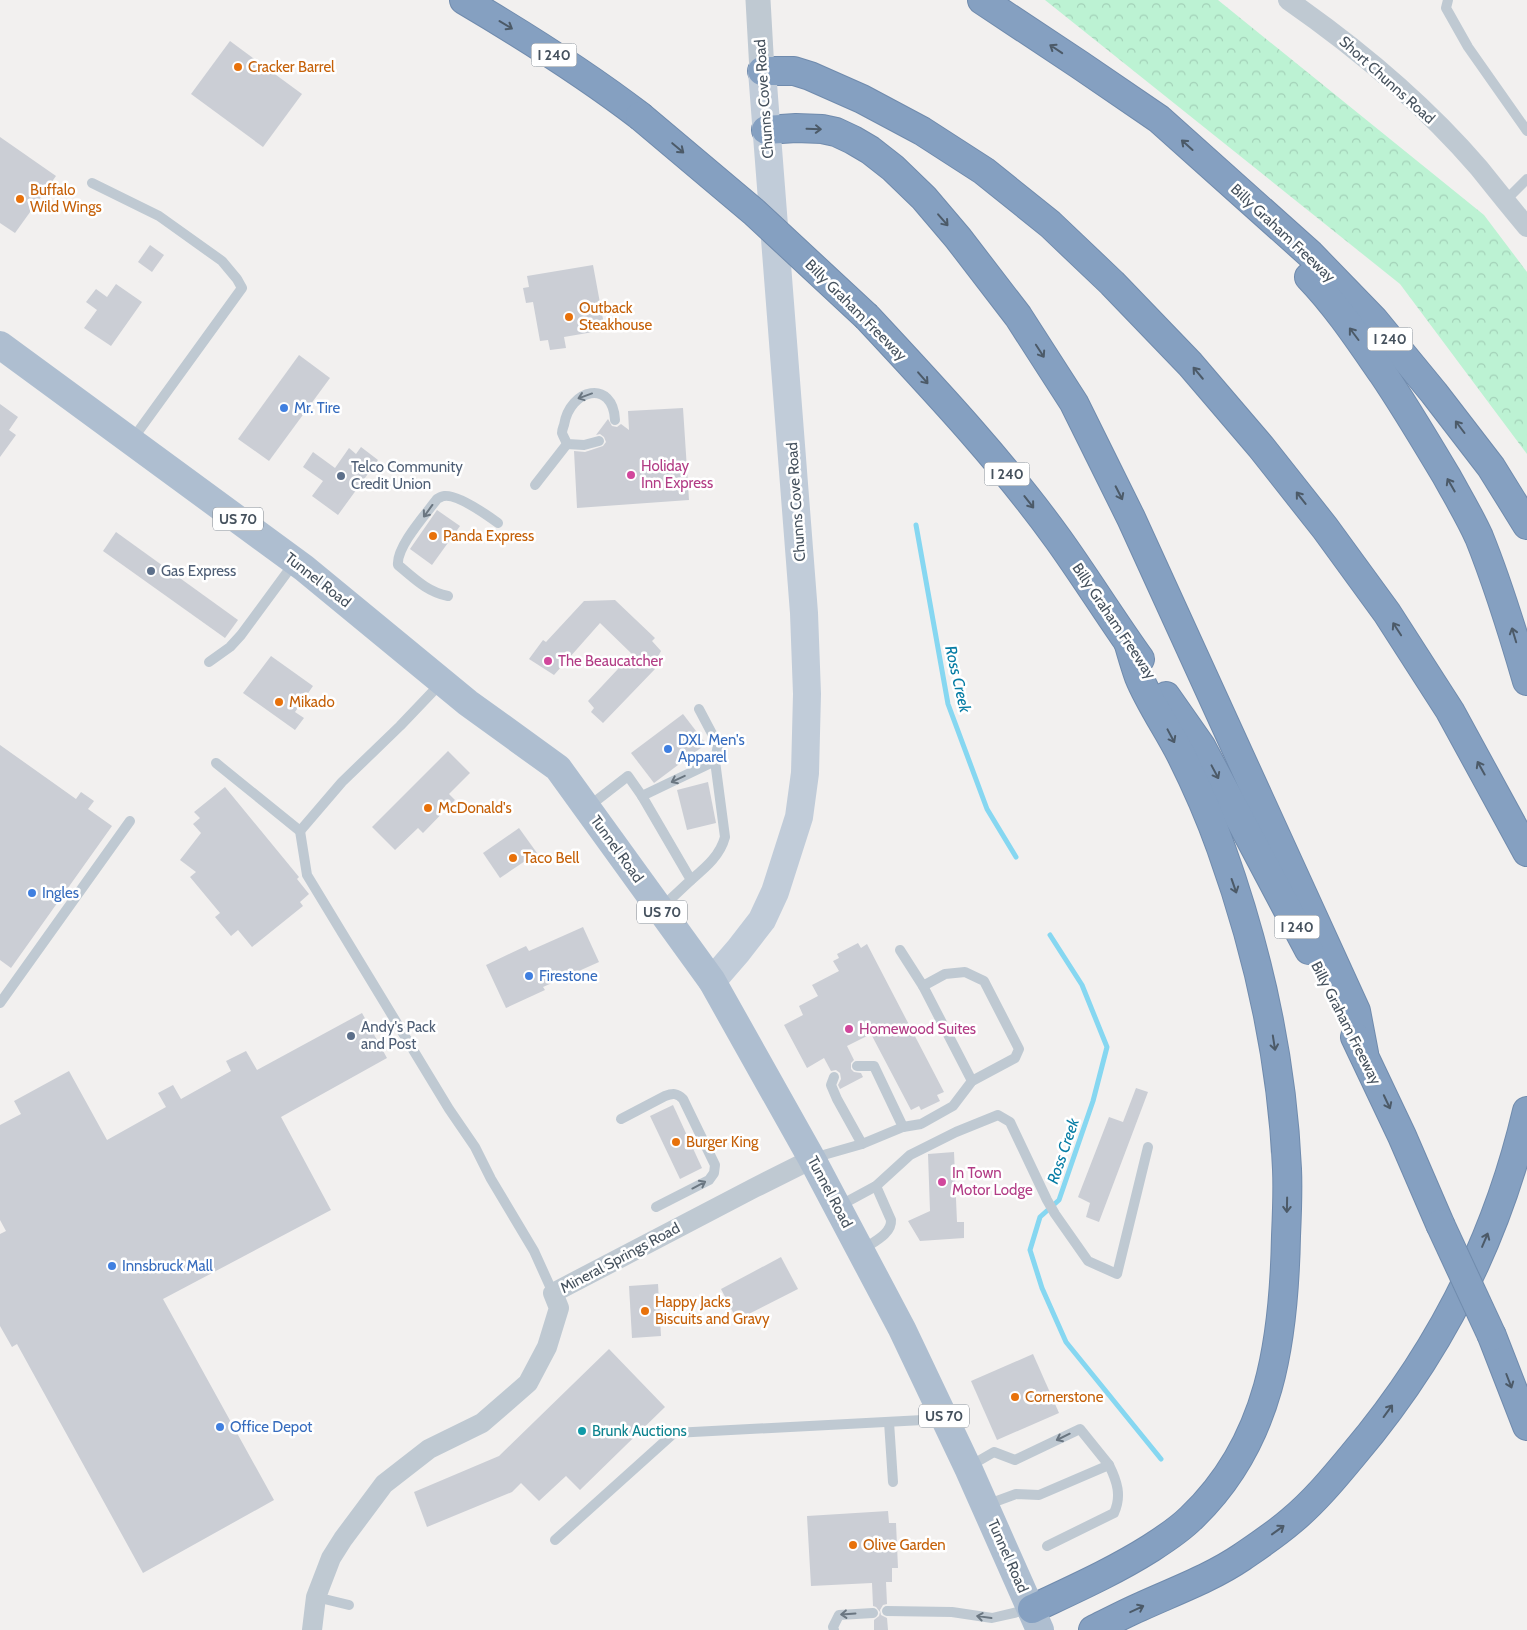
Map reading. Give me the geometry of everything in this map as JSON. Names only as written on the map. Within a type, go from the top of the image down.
[{"type":"highway","name":"Billy Graham Freeway","points":[[464,0],[538,44],[610,93],[754,212],[867,317],[926,381],[1017,486],[1058,539],[1129,644],[1202,746],[1364,1053],[1492,1336],[1527,1426]]},
{"type":"highway","name":"Billy Graham Freeway","points":[[982,0],[1158,119],[1310,254],[1374,320],[1434,393],[1490,467],[1527,525]]},
{"type":"highway","points":[[762,71],[794,72],[810,76],[862,99],[922,132],[984,171],[1050,224],[1112,283],[1190,364],[1261,447],[1325,528],[1387,613],[1450,711],[1527,852]]},
{"type":"highway","points":[[766,130],[805,128],[836,132],[853,140],[893,168],[924,198],[958,238],[1018,316],[1074,403],[1131,518],[1356,1011],[1364,1053]]},
{"type":"highway","points":[[1223,178],[1238,205],[1322,291],[1366,349],[1414,420],[1478,536],[1513,631],[1527,682]]},
{"type":"highway","points":[[1036,1620],[1177,1530],[1190,1520],[1210,1499],[1247,1444],[1259,1417],[1276,1356],[1282,1320],[1286,1264],[1288,1171],[1283,1111],[1270,1022],[1257,962],[1220,844],[1181,755],[1139,678],[1129,644]]},
{"type":"highway","points":[[1093,1630],[1194,1583],[1240,1558],[1291,1521],[1330,1482],[1374,1430],[1414,1376],[1447,1321],[1484,1243],[1505,1190],[1518,1150],[1527,1111]]},
{"type":"main road","name":"Chunns Cove Road","points":[[712,981],[762,920],[775,892],[799,817],[805,773],[807,694],[804,612],[762,71]]},
{"type":"main road","name":"Tunnel Road","points":[[0,345],[295,562],[468,703],[558,768],[712,981],[812,1159],[902,1329],[968,1467],[1036,1620]]},
{"type":"street","name":"Chunns Cove Road","points":[[758,0],[762,71]]},
{"type":"street","name":"Short Chunns Road","points":[[1290,1],[1349,45],[1396,85],[1478,167],[1527,228]]},
{"type":"street","name":"Mineral Springs Road","points":[[312,1630],[316,1597],[331,1558],[384,1484],[429,1449],[482,1423],[528,1383],[547,1347],[559,1308],[553,1293],[812,1159]]},
{"type":"lane","points":[[1448,0],[1446,8],[1468,46],[1527,130]]},
{"type":"lane","points":[[1505,201],[1527,179]]},
{"type":"lane","points":[[92,183],[159,216],[222,261],[242,288],[132,441]]},
{"type":"lane","points":[[567,444],[562,433],[565,419],[571,404],[581,396],[597,393],[606,396],[613,405],[616,420]]},
{"type":"lane","points":[[567,444],[584,444],[599,441]]},
{"type":"lane","points":[[535,485],[567,444]]},
{"type":"lane","points":[[448,596],[437,594],[427,589],[398,565],[397,558],[404,545],[437,499],[445,496],[455,498],[484,512],[498,523]]},
{"type":"lane","points":[[209,662],[230,647],[241,635],[295,562]]},
{"type":"lane","points":[[300,831],[342,782],[443,682]]},
{"type":"lane","points":[[660,910],[707,866],[723,845],[725,837],[715,761],[718,744],[699,709]]},
{"type":"lane","points":[[642,796],[715,761]]},
{"type":"lane","points":[[216,763],[300,831],[308,875],[475,1147],[491,1179],[534,1252],[553,1293]]},
{"type":"lane","points":[[587,808],[628,776],[642,796],[691,880]]},
{"type":"lane","points":[[0,1003],[130,821]]},
{"type":"lane","points":[[900,950],[923,986],[972,1081]]},
{"type":"lane","points":[[812,1159],[862,1144],[903,1127],[921,1124],[954,1106],[972,1081],[1016,1058],[1019,1049],[984,981],[966,972],[945,974],[923,986]]},
{"type":"lane","points":[[857,1066],[874,1066],[903,1127]]},
{"type":"lane","points":[[834,1077],[831,1086],[862,1144]]},
{"type":"lane","points":[[621,1119],[665,1096],[679,1095],[683,1099],[715,1165],[714,1173],[709,1180],[656,1207]]},
{"type":"lane","points":[[838,1206],[876,1186],[910,1155],[956,1132],[998,1115],[1010,1122],[1046,1200],[1088,1261],[1117,1274],[1148,1147]]},
{"type":"lane","points":[[861,1251],[889,1231],[892,1226],[892,1220],[876,1186]]},
{"type":"lane","points":[[555,1540],[674,1433],[945,1419]]},
{"type":"lane","points":[[889,1422],[893,1482]]},
{"type":"lane","points":[[968,1467],[994,1452],[1016,1460],[1080,1428],[1109,1465],[1118,1487],[1118,1505],[1114,1512],[1047,1546]]},
{"type":"lane","points":[[985,1506],[1016,1494],[1039,1495],[1109,1465]]},
{"type":"lane","points":[[316,1597],[349,1605]]},
{"type":"lane","points":[[887,1611],[952,1612],[992,1618],[1036,1620]]},
{"type":"lane","points":[[834,1630],[833,1627],[838,1615],[873,1612]]},
{"type":"green space","points":[[1045,0],[1218,0],[1484,215],[1527,272],[1527,454],[1400,284]]},
{"type":"building","name":"Cracker Barrel","points":[[230,41],[302,94],[263,147],[191,94]]},
{"type":"building","name":"Buffalo Wild Wings","points":[[0,137],[56,176],[15,233],[0,223]]},
{"type":"building","points":[[150,245],[164,255],[152,272],[138,262]]},
{"type":"building","name":"Outback Steakhouse","points":[[593,265],[605,330],[564,337],[566,348],[550,350],[548,340],[540,341],[533,302],[526,303],[523,288],[529,287],[527,276]]},
{"type":"building","points":[[116,284],[142,302],[111,346],[84,328],[97,310],[86,302],[96,289],[107,297]]},
{"type":"building","name":"Mr. Tire","points":[[299,355],[330,378],[269,461],[238,439]]},
{"type":"building","points":[[0,404],[18,417],[9,430],[16,435],[0,457]]},
{"type":"building","name":"Holiday Inn Express","points":[[683,408],[689,500],[577,508],[574,451],[585,452],[603,446],[606,442],[604,437],[600,434],[596,435],[608,419],[612,426],[617,427],[621,424],[629,430],[628,411]]},
{"type":"building","name":"Telco Community Credit Union","points":[[361,447],[378,460],[338,515],[312,496],[323,481],[303,467],[313,452],[335,468],[349,448],[356,454]]},
{"type":"building","points":[[437,510],[460,526],[432,565],[410,549]]},
{"type":"building","name":"Gas Express","points":[[116,532],[238,620],[225,638],[103,551]]},
{"type":"building","name":"The Beaucatcher","points":[[615,600],[655,638],[652,641],[661,651],[653,666],[655,669],[603,723],[591,712],[594,708],[588,701],[632,654],[600,623],[554,675],[529,659],[543,640],[546,642],[584,601]]},
{"type":"building","name":"Mikado","points":[[271,656],[313,686],[295,712],[304,718],[295,730],[243,693]]},
{"type":"building","name":"DXL Men's Apparel","points":[[683,714],[706,744],[654,783],[631,753]]},
{"type":"building","name":"Ingles","points":[[0,745],[76,799],[81,792],[94,801],[88,809],[112,826],[11,968],[0,960]]},
{"type":"building","points":[[448,751],[470,773],[449,794],[455,800],[423,833],[418,828],[395,850],[372,827]]},
{"type":"building","points":[[708,782],[716,823],[687,830],[677,790]]},
{"type":"building","points":[[225,787],[299,877],[297,879],[309,894],[300,902],[303,906],[252,947],[238,930],[231,936],[215,917],[220,913],[190,877],[196,872],[180,860],[201,833],[193,824],[200,818],[194,812]]},
{"type":"building","points":[[519,828],[537,853],[500,878],[483,853]]},
{"type":"building","name":"Firestone","points":[[583,927],[599,962],[543,987],[545,990],[506,1008],[486,965],[526,946],[529,951]]},
{"type":"building","name":"Homewood Suites","points":[[858,943],[861,948],[867,944],[944,1092],[937,1095],[940,1101],[921,1110],[919,1106],[911,1110],[871,1034],[847,1046],[854,1060],[851,1063],[851,1069],[854,1072],[861,1073],[863,1077],[840,1089],[838,1085],[841,1079],[840,1073],[836,1070],[831,1071],[824,1058],[807,1068],[784,1025],[803,1015],[799,1006],[818,996],[812,985],[839,971],[833,961],[839,958],[837,954]]},
{"type":"building","name":"Innsbruck Mall","points":[[362,1013],[387,1058],[281,1117],[331,1210],[163,1299],[274,1500],[143,1573],[17,1344],[12,1347],[0,1326],[0,1234],[6,1231],[0,1220],[0,1125],[21,1114],[14,1101],[69,1071],[107,1140],[166,1107],[158,1093],[173,1085],[181,1099],[231,1071],[226,1061],[246,1051],[257,1070]]},
{"type":"building","points":[[1136,1088],[1148,1092],[1099,1222],[1086,1217],[1090,1203],[1078,1197],[1109,1117],[1123,1122]]},
{"type":"building","name":"Burger King","points":[[673,1105],[702,1168],[680,1179],[650,1116]]},
{"type":"building","points":[[954,1152],[957,1222],[964,1222],[964,1238],[920,1241],[908,1221],[930,1211],[928,1154]]},
{"type":"building","points":[[781,1257],[798,1289],[737,1320],[721,1289]]},
{"type":"building","name":"Happy Jacks Biscuits and Gravy","points":[[658,1284],[661,1336],[632,1338],[629,1286]]},
{"type":"building","name":"Brunk Auctions","points":[[609,1349],[665,1407],[580,1490],[566,1476],[539,1501],[521,1483],[512,1492],[427,1527],[414,1492],[499,1456]]},
{"type":"building","name":"Cornerstone","points":[[1033,1354],[1059,1413],[997,1440],[971,1381]]},
{"type":"building","name":"Olive Garden","points":[[888,1511],[889,1523],[896,1523],[898,1568],[892,1568],[892,1582],[886,1582],[887,1604],[883,1605],[880,1610],[881,1615],[887,1618],[888,1630],[874,1630],[874,1620],[879,1616],[880,1612],[873,1606],[872,1583],[811,1586],[807,1516]]},
{"type":"waterway","name":"Ross Creek","points":[[916,525],[948,704],[987,809],[1016,857]]},
{"type":"waterway","name":"Ross Creek","points":[[1050,935],[1082,985],[1107,1047],[1093,1101],[1059,1200],[1040,1217],[1030,1250],[1042,1288],[1066,1342],[1161,1459]]},
{"type":"place","name":"Cracker Barrel","points":[[238,67]]},
{"type":"place","name":"Buffalo Wild Wings","points":[[20,199]]},
{"type":"place","name":"Outback Steakhouse","points":[[569,317]]},
{"type":"place","name":"Mr. Tire","points":[[284,408]]},
{"type":"place","name":"Holiday Inn Express","points":[[631,475]]},
{"type":"place","name":"Telco Community Credit Union","points":[[341,476]]},
{"type":"place","name":"Panda Express","points":[[433,536]]},
{"type":"place","name":"Gas Express","points":[[151,571]]},
{"type":"place","name":"The Beaucatcher","points":[[548,661]]},
{"type":"place","name":"Mikado","points":[[279,702]]},
{"type":"place","name":"DXL Men's Apparel","points":[[668,749]]},
{"type":"place","name":"McDonald's","points":[[428,808]]},
{"type":"place","name":"Taco Bell","points":[[513,858]]},
{"type":"place","name":"Ingles","points":[[32,893]]},
{"type":"place","name":"Firestone","points":[[529,976]]},
{"type":"place","name":"Homewood Suites","points":[[849,1029]]},
{"type":"place","name":"Andy's Pack and Post","points":[[351,1036]]},
{"type":"place","name":"Burger King","points":[[676,1142]]},
{"type":"place","name":"In Town Motor Lodge","points":[[942,1182]]},
{"type":"place","name":"Innsbruck Mall","points":[[112,1266]]},
{"type":"place","name":"Happy Jacks Biscuits and Gravy","points":[[645,1311]]},
{"type":"place","name":"Cornerstone","points":[[1015,1397]]},
{"type":"place","name":"Office Depot","points":[[220,1427]]},
{"type":"place","name":"Brunk Auctions","points":[[582,1431]]},
{"type":"place","name":"Olive Garden","points":[[853,1545]]}]
